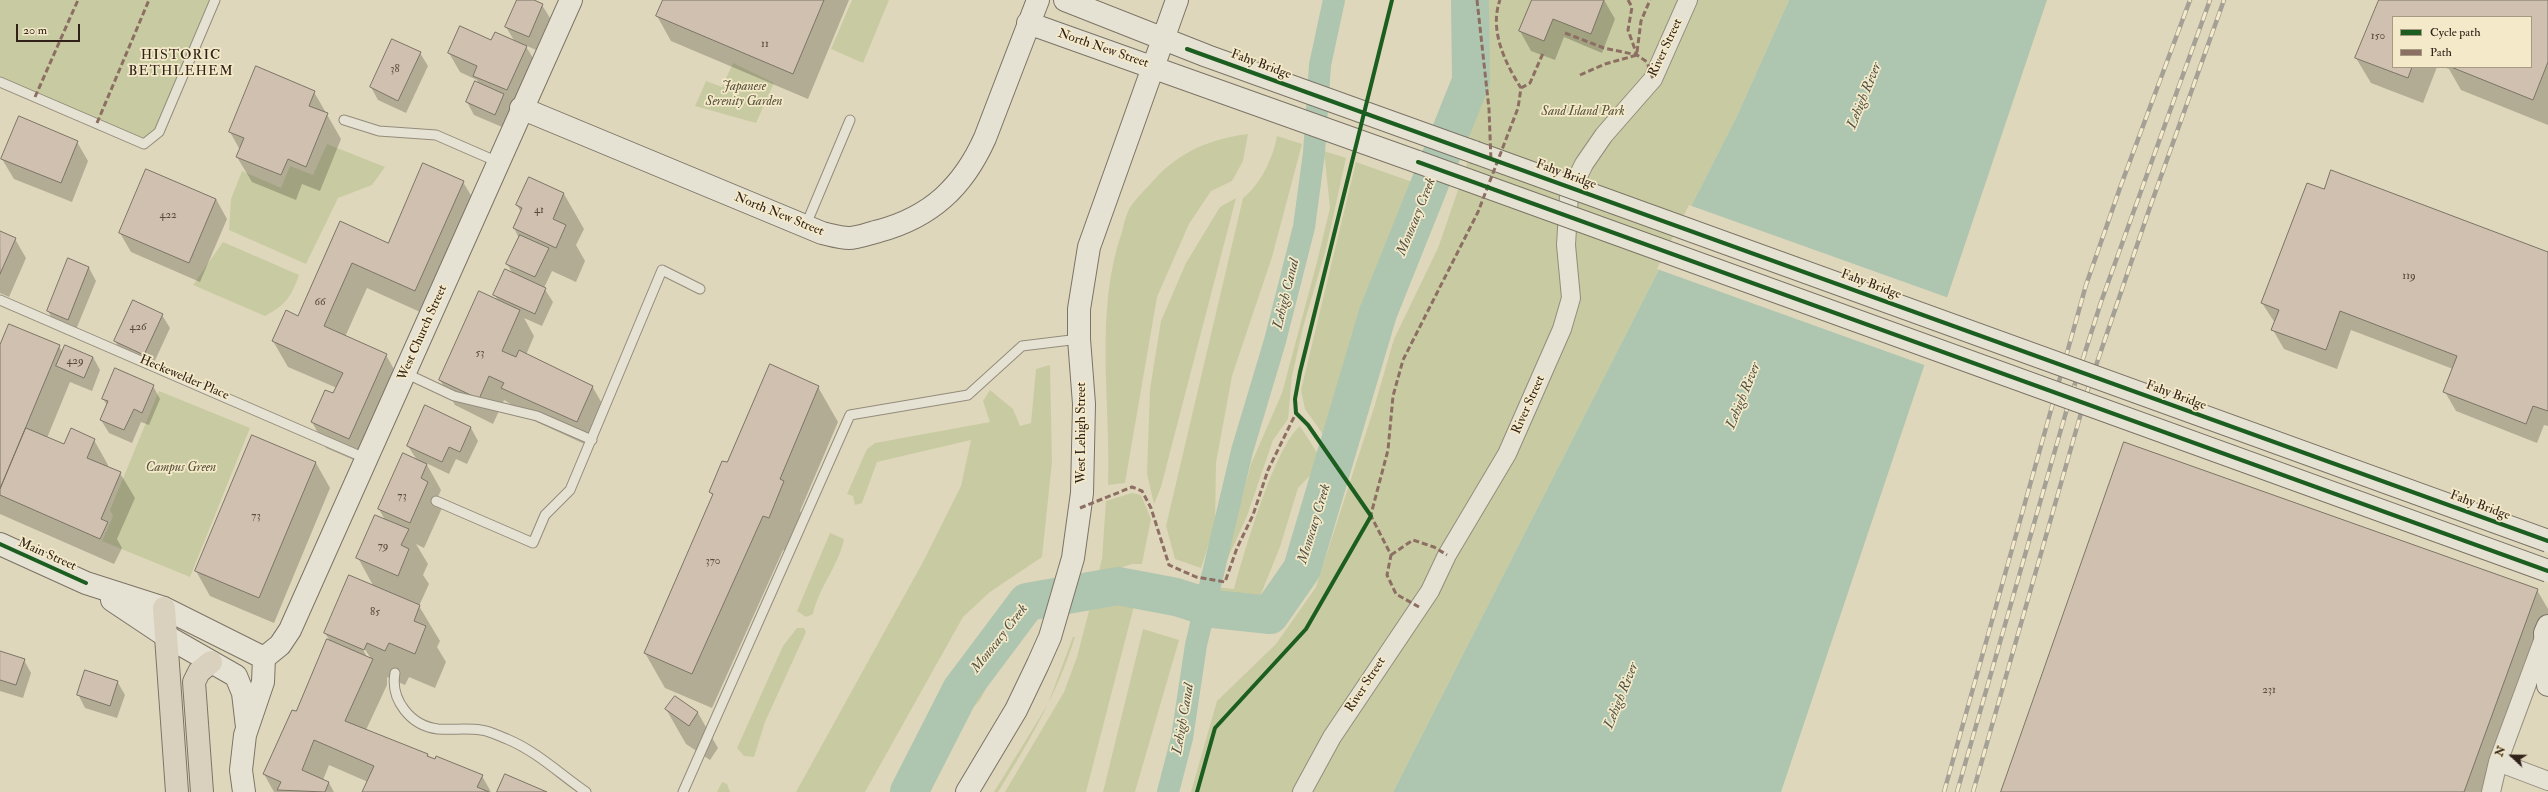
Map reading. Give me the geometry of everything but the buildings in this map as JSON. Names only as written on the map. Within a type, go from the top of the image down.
[{"type":"highway","points":[[164,608],[168,692],[177,792]]},
{"type":"highway","points":[[202,792],[194,682],[198,672],[211,662]]},
{"type":"main road","name":"West Church Street","points":[[264,658],[280,645],[290,630],[571,0]]},
{"type":"main road","name":"North New Street","points":[[522,108],[805,227],[822,233],[850,238],[896,226],[922,214],[956,186],[976,159],[1038,0]]},
{"type":"main road","points":[[1065,0],[1163,39]]},
{"type":"main road","name":"West Lehigh Street","points":[[967,792],[1016,710],[1050,637],[1073,558],[1082,494],[1084,404],[1079,339],[1079,308],[1089,247],[1152,66],[1177,0]]},
{"type":"main road","name":"North New Street","points":[[1028,23],[1178,75],[2548,571]]},
{"type":"main road","name":"Fahy Bridge","points":[[1163,39],[1187,49],[2548,541]]},
{"type":"main road","name":"Main Street","points":[[0,544],[86,583],[164,608],[264,658],[263,682],[258,702],[247,727]]},
{"type":"main road","name":"Main Street","points":[[86,583],[144,619],[166,636],[236,676],[243,693],[247,727],[241,770],[244,792]]},
{"type":"main road","points":[[2547,630],[2548,685]]},
{"type":"street","name":"River Street","points":[[1302,792],[1332,737],[1430,591],[1447,556],[1507,454],[1562,329],[1571,298],[1566,245],[1569,195],[1584,164],[1604,135],[1653,79],[1688,0]]},
{"type":"street","points":[[2491,792],[2498,762],[2547,630]]},
{"type":"street","points":[[2498,762],[2548,781]]},
{"type":"lane","points":[[0,82],[144,144],[159,132],[215,0]]},
{"type":"lane","points":[[344,120],[379,131],[436,135],[498,162]]},
{"type":"lane","points":[[805,227],[850,120]]},
{"type":"lane","points":[[436,501],[532,543],[545,515],[570,490],[662,270],[700,289]]},
{"type":"lane","name":"Heckewelder Place","points":[[0,300],[367,459]]},
{"type":"lane","points":[[683,792],[850,415],[968,395],[1022,346],[1079,339]]},
{"type":"lane","points":[[405,373],[454,396],[537,416],[592,440]]},
{"type":"lane","points":[[395,673],[397,697],[405,711],[417,721],[438,729],[483,730],[509,740],[540,758],[586,792]]},
{"type":"green space","points":[[0,0],[215,0],[159,132],[144,144],[0,82]]},
{"type":"green space","points":[[852,0],[889,0],[863,63],[831,49]]},
{"type":"green space","name":"Sand Island Park","points":[[1471,0],[1789,0],[1737,116],[1393,792],[1191,792],[1217,701],[1276,644],[1316,587],[1373,411],[1394,339],[1438,248],[1467,164],[1476,69]]},
{"type":"green space","name":"Japanese Serenity Garden","points":[[733,63],[774,83],[756,123],[695,106],[706,81],[722,87]]},
{"type":"green space","points":[[1248,134],[1243,161],[1232,181],[1211,191],[1189,224],[1157,297],[1125,483],[1108,485],[1106,325],[1108,293],[1113,262],[1125,219],[1136,199],[1173,162],[1196,148],[1208,143],[1220,139]]},
{"type":"green space","points":[[1277,136],[1302,144],[1272,257],[1232,376],[1216,463],[1215,525],[1201,568],[1175,559],[1166,526],[1243,198],[1261,178],[1273,153]]},
{"type":"green space","points":[[327,144],[385,167],[372,185],[338,198],[306,264],[229,230],[231,199],[242,171],[281,188],[290,166],[313,175]]},
{"type":"green space","points":[[1324,151],[1346,158],[1326,249],[1304,324],[1292,376],[1288,419],[1273,440],[1247,516],[1222,571],[1251,464],[1282,393],[1317,262],[1330,208]]},
{"type":"green space","points":[[1356,162],[1418,184],[1390,267],[1361,318],[1350,379],[1327,440],[1305,409],[1301,390]]},
{"type":"green space","points":[[1236,198],[1161,487],[1154,504],[1147,474],[1150,389],[1161,321],[1186,263],[1220,207]]},
{"type":"green space","points":[[223,242],[299,275],[287,300],[265,316],[193,285]]},
{"type":"green space","points":[[1050,365],[1052,462],[1042,557],[990,592],[963,617],[865,792],[796,792],[924,560],[961,486],[971,440],[877,462],[862,503],[855,505],[853,496],[847,494],[867,449],[875,443],[990,422],[983,401],[990,390],[1013,409],[1020,426],[1031,423],[1036,369]]},
{"type":"green space","name":"Campus Green","points":[[159,391],[250,428],[190,577],[102,541],[113,516],[110,510]]},
{"type":"green space","points":[[1300,426],[1323,462],[1298,488],[1280,547],[1259,599],[1235,605],[1213,595],[1216,587],[1234,589],[1252,527],[1270,478],[1290,438]]},
{"type":"green space","points":[[1132,493],[1141,495],[1151,519],[1142,564],[1132,564],[1098,575],[1102,559],[1106,501]]},
{"type":"green space","points":[[830,533],[844,539],[813,614],[806,617],[797,611]]},
{"type":"green space","points":[[1091,603],[1134,606],[1086,792],[1005,792],[1064,692],[1077,657]]},
{"type":"green space","points":[[797,628],[804,628],[806,632],[765,722],[754,757],[744,756],[737,748],[783,646]]},
{"type":"green space","points":[[1143,629],[1179,640],[1135,792],[1103,792]]},
{"type":"green space","points":[[1073,637],[1075,637],[1060,678],[1048,703]]},
{"type":"green space","points":[[1008,647],[980,700],[959,723],[921,792],[918,792],[972,690]]},
{"type":"green space","points":[[1047,705],[1031,736],[998,792],[994,792]]},
{"type":"green space","points":[[722,782],[727,784],[730,792],[717,792]]},
{"type":"water","name":"Lehigh River","points":[[1789,0],[2047,0],[1781,792],[1393,792],[1737,116]]},
{"type":"pier","points":[[1689,205],[1949,298],[1927,366],[1657,269]]},
{"type":"waterway","name":"Lehigh Canal","points":[[1168,792],[1182,738],[1196,645],[1242,451],[1275,341],[1304,227],[1314,153],[1320,65],[1334,0]]},
{"type":"waterway","name":"Monocacy Creek","points":[[909,792],[961,690],[1027,602],[1118,586],[1176,597],[1214,609],[1270,615],[1302,569],[1378,313],[1471,81],[1470,0]]},
{"type":"railway","points":[[1944,792],[2086,285],[2121,185],[2190,0]]},
{"type":"railway","points":[[1957,792],[2066,412],[2101,302],[2210,0]]},
{"type":"railway","points":[[1973,792],[2087,392],[2149,210],[2224,0]]},
{"type":"marked path","points":[[35,97],[78,0]]},
{"type":"marked path","points":[[97,123],[149,0]]},
{"type":"marked path","points":[[1477,0],[1489,109],[1491,161]]},
{"type":"marked path","points":[[1370,518],[1388,450],[1393,396],[1403,360],[1478,212],[1518,108],[1521,88],[1504,57],[1500,46],[1496,23],[1500,0]]},
{"type":"marked path","points":[[1628,0],[1632,7],[1628,30],[1637,55]]},
{"type":"marked path","points":[[1637,52],[1641,21],[1650,0]]},
{"type":"marked path","points":[[1565,33],[1604,48],[1637,55],[1647,62],[1653,79]]},
{"type":"marked path","points":[[1521,88],[1530,83],[1544,51]]},
{"type":"marked path","points":[[1580,75],[1605,64],[1637,55]]},
{"type":"marked path","points":[[1080,508],[1132,487],[1142,491],[1151,508],[1169,565],[1196,577],[1225,582],[1237,548],[1253,515],[1268,470],[1296,413]]},
{"type":"marked path","points":[[1370,514],[1391,555],[1387,575],[1396,594],[1419,607]]},
{"type":"marked path","points":[[1391,555],[1413,540],[1434,547],[1447,555]]},
{"type":"cycle path","points":[[1197,792],[1215,728],[1306,629],[1371,516],[1308,425],[1296,413],[1295,399],[1300,372],[1392,0]]},
{"type":"cycle path","points":[[1187,49],[2548,541]]},
{"type":"cycle path","points":[[1418,162],[2548,571]]},
{"type":"cycle path","points":[[0,544],[86,583]]},
{"type":"district","name":"HISTORIC BETHLEHEM","points":[[181,64]]}]
